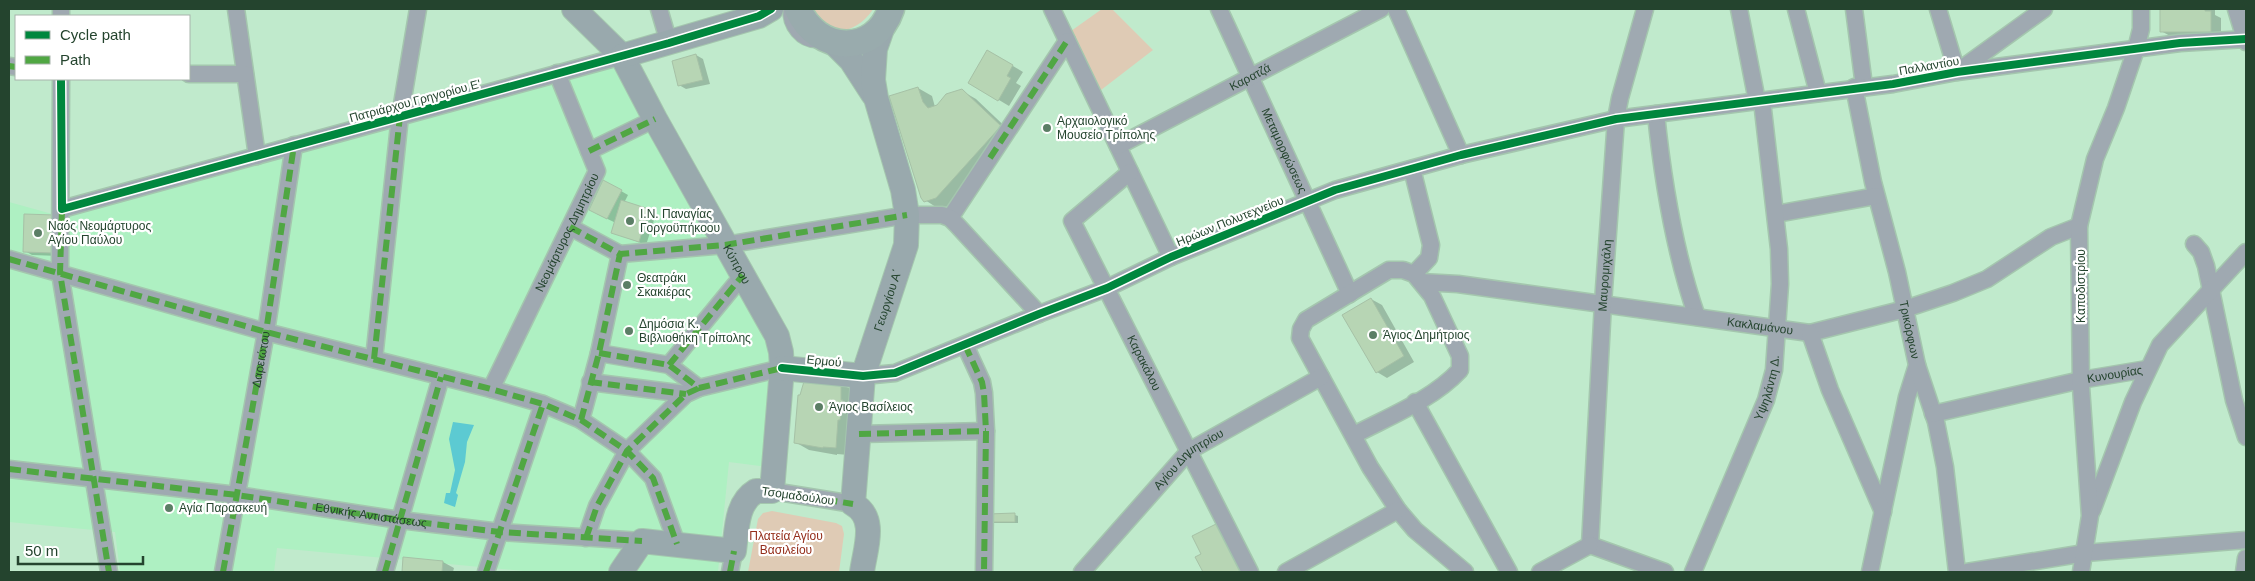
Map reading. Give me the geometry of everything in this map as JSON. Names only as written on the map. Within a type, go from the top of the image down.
[{"type":"main road","name":"Κύπρου","points":[[574,9],[622,56],[655,119],[777,336],[782,352],[782,368],[772,491]]},
{"type":"main road","name":"Πατριάρχου Γρηγορίου Ε'","points":[[622,56],[759,16],[771,9]]},
{"type":"main road","points":[[798,9],[805,24],[818,36],[830,41],[847,44],[873,35],[889,14]]},
{"type":"main road","name":"Γεωργίου Α΄","points":[[853,504],[863,376],[906,245],[907,215],[903,190],[876,98],[874,59],[889,14]]},
{"type":"main road","name":"Γεωργίου Α΄","points":[[830,41],[859,70],[876,98]]},
{"type":"main road","name":"Ερμού","points":[[782,368],[863,376]]},
{"type":"main road","name":"Τσομαδούλου","points":[[732,561],[740,507],[744,500],[756,491],[772,491]]},
{"type":"main road","points":[[853,504],[864,513],[868,520],[862,572]]},
{"type":"main road","points":[[621,572],[642,541]]},
{"type":"main road","name":"Εθνικής Αντιστάσεως","points":[[642,541],[677,544],[732,561]]},
{"type":"street","points":[[236,9],[257,156]]},
{"type":"street","points":[[374,358],[400,116],[418,9]]},
{"type":"street","points":[[659,9],[669,43]]},
{"type":"street","points":[[1052,9],[1171,257]]},
{"type":"street","name":"Μεταμορφώσεως","points":[[1219,9],[1350,294]]},
{"type":"street","name":"Καρατζά","points":[[1118,146],[1381,9]]},
{"type":"street","points":[[1396,9],[1461,155]]},
{"type":"street","name":"Μαυρομιχάλη","points":[[1590,545],[1603,303],[1616,119],[1645,9]]},
{"type":"street","name":"Υψηλάντη Δ.","points":[[1693,572],[1769,391],[1776,358],[1780,284],[1776,214],[1760,101],[1739,9]]},
{"type":"street","points":[[1796,9],[1818,93]]},
{"type":"street","name":"Τρικόρφων","points":[[1854,9],[1864,144],[1917,364],[1907,396],[1870,572]]},
{"type":"street","points":[[1938,9],[1957,72],[2044,9]]},
{"type":"street","name":"Καποδιστρίου","points":[[2081,572],[2090,516],[2081,380],[2079,226],[2085,194],[2095,159],[2116,108],[2136,49],[2141,30],[2141,9]]},
{"type":"street","points":[[2236,9],[2246,40]]},
{"type":"street","name":"Παλλαντίου","points":[[1616,119],[1893,84],[1957,72],[2136,49],[2216,40],[2246,40]]},
{"type":"street","points":[[950,218],[1067,41]]},
{"type":"street","name":"Πατριάρχου Γρηγορίου Ε'","points":[[62,209],[622,56]]},
{"type":"street","name":"Νεομάρτυρος Δημητρίου","points":[[491,389],[597,171],[557,73]]},
{"type":"street","points":[[190,74],[245,74]]},
{"type":"street","points":[[61,80],[62,209],[60,273],[109,572]]},
{"type":"street","points":[[1656,114],[1662,177],[1688,294],[1697,318]]},
{"type":"street","points":[[589,151],[655,119]]},
{"type":"street","name":"Ηρώων Πολυτεχνείου","points":[[863,376],[895,373],[1107,288],[1171,257],[1335,190],[1461,155],[1616,119]]},
{"type":"street","name":"Δαρειώτου","points":[[223,572],[266,332],[294,145]]},
{"type":"street","points":[[1412,169],[1431,245],[1430,258],[1418,278]]},
{"type":"street","name":"Καρακάλου","points":[[1130,172],[1072,221],[1250,572]]},
{"type":"street","points":[[1776,214],[1876,196]]},
{"type":"street","points":[[570,227],[620,254],[725,245],[907,215],[935,214],[950,218],[1039,314]]},
{"type":"street","name":"Κακλαμάνου","points":[[1418,278],[1603,303],[1777,330],[1810,333],[1904,310],[1953,293],[1987,279],[2051,237],[2079,226]]},
{"type":"street","points":[[2194,244],[2203,257],[2212,289],[2234,400],[2246,437]]},
{"type":"street","name":"Κυνουρίας","points":[[1933,414],[2081,380],[2147,369],[2165,338],[2246,252]]},
{"type":"street","points":[[581,420],[599,353],[620,254]]},
{"type":"street","points":[[9,259],[266,332],[491,389],[543,404],[581,420],[628,450],[653,478],[677,544]]},
{"type":"street","points":[[1354,435],[1415,402],[1449,381],[1460,370],[1460,356],[1432,296],[1418,278],[1403,270],[1389,270],[1306,320],[1301,329],[1300,338],[1370,467],[1398,510],[1427,540],[1465,572]]},
{"type":"street","points":[[669,366],[742,275]]},
{"type":"street","points":[[1810,333],[1830,390],[1883,512]]},
{"type":"street","points":[[966,345],[982,382],[986,431],[984,572]]},
{"type":"street","points":[[599,353],[669,366],[692,391]]},
{"type":"street","points":[[1917,364],[1933,414],[1945,467],[1957,572]]},
{"type":"street","points":[[590,382],[692,391],[782,368]]},
{"type":"street","points":[[2090,516],[2147,369]]},
{"type":"street","points":[[385,572],[441,376]]},
{"type":"street","name":"Αγίου Δημητρίου","points":[[1082,572],[1189,451],[1321,377]]},
{"type":"street","points":[[586,538],[597,506],[628,450],[692,391]]},
{"type":"street","points":[[1415,402],[1509,572]]},
{"type":"street","points":[[486,572],[543,404]]},
{"type":"street","points":[[859,434],[986,431]]},
{"type":"street","name":"Εθνικής Αντιστάσεως","points":[[9,469],[238,495],[400,520],[500,532],[642,541]]},
{"type":"street","name":"Τσομαδούλου","points":[[772,491],[853,504]]},
{"type":"street","points":[[1286,572],[1398,510]]},
{"type":"street","points":[[1967,572],[2085,553],[2246,540]]},
{"type":"street","points":[[1540,572],[1590,545],[1665,572]]},
{"type":"street","points":[[2244,572],[2246,558]]},
{"type":"lane","points":[[788,9],[791,26],[803,40],[816,44],[830,41]]},
{"type":"shaded area","points":[[619,66],[777,344],[769,467],[729,462],[718,572],[535,572],[277,548],[274,572],[120,572],[115,532],[9,522],[9,202],[56,215]]},
{"type":"green space","points":[[807,9],[873,9],[856,26],[838,30],[826,25]]},
{"type":"green space","points":[[1102,9],[1112,9],[1153,50],[1101,90],[1071,31]]},
{"type":"green space","name":"Πλατεία Αγίου Βασιλείου","points":[[772,511],[836,523],[842,526],[844,534],[839,572],[748,572],[758,519],[763,513]]},
{"type":"water","points":[[453,422],[474,425],[467,442],[465,462],[456,493],[458,495],[455,507],[444,503],[446,493],[450,493],[455,470],[449,439]]},
{"type":"building","points":[[2160,9],[2205,9],[2205,11],[2211,11],[2211,32],[2160,32]]},
{"type":"building","points":[[987,50],[1013,65],[1007,76],[1011,78],[998,101],[968,83]]},
{"type":"building","points":[[696,54],[703,80],[678,86],[672,61]]},
{"type":"building","points":[[918,87],[923,102],[928,108],[937,105],[946,94],[962,89],[1001,126],[936,198],[924,202],[921,198],[889,96]]},
{"type":"building","points":[[603,180],[622,190],[607,219],[589,210]]},
{"type":"building","name":"Ι.Ν. Παναγίας Γοργοϋπήκοου","points":[[621,200],[649,209],[639,242],[611,233]]},
{"type":"building","name":"Ναός Νεομάρτυρος Αγίου Παύλου","points":[[24,214],[54,215],[53,253],[23,252]]},
{"type":"building","name":"Άγιος Δημήτριος","points":[[1371,298],[1404,356],[1376,373],[1342,315]]},
{"type":"building","name":"Άγιος Βασίλειος","points":[[805,378],[841,382],[841,400],[843,400],[840,420],[838,420],[836,448],[823,448],[794,443],[798,395],[800,395]]},
{"type":"building","points":[[1015,513],[1015,522],[988,522],[988,514]]},
{"type":"building","points":[[1224,520],[1245,572],[1203,572],[1195,557],[1201,554],[1192,536]]},
{"type":"building","points":[[403,557],[443,561],[442,572],[402,572]]},
{"type":"marked path","points":[[990,158],[1067,41]]},
{"type":"marked path","points":[[9,66],[15,67]]},
{"type":"marked path","points":[[374,359],[400,116]]},
{"type":"marked path","points":[[589,151],[655,119]]},
{"type":"marked path","points":[[223,572],[266,332],[294,145]]},
{"type":"marked path","points":[[62,209],[60,273],[109,572]]},
{"type":"marked path","points":[[570,227],[620,254],[725,245],[907,215]]},
{"type":"marked path","points":[[581,420],[599,353],[620,254]]},
{"type":"marked path","points":[[9,259],[266,332],[491,389],[543,404],[581,420],[627,451],[653,478],[677,544]]},
{"type":"marked path","points":[[669,365],[743,275]]},
{"type":"marked path","points":[[965,345],[982,382],[984,393],[986,431],[984,572]]},
{"type":"marked path","points":[[599,353],[669,365],[699,388],[782,368]]},
{"type":"marked path","points":[[385,572],[441,377]]},
{"type":"marked path","points":[[590,382],[686,394]]},
{"type":"marked path","points":[[586,538],[597,506],[627,451],[686,394],[699,388]]},
{"type":"marked path","points":[[486,572],[543,404]]},
{"type":"marked path","points":[[859,434],[986,431]]},
{"type":"marked path","points":[[9,469],[237,495],[400,520],[500,532],[642,541]]},
{"type":"marked path","points":[[772,491],[853,504]]},
{"type":"marked path","points":[[730,572],[734,551]]},
{"type":"cycle path","points":[[61,80],[62,209],[669,43],[759,16],[771,9]]},
{"type":"cycle path","points":[[782,368],[863,376],[895,373],[1107,288],[1171,257],[1335,190],[1461,155],[1616,119],[1893,84],[1957,72],[2180,43],[2246,39]]},
{"type":"place","name":"Αρχαιολογικό Μουσείο Τρίπολης","points":[[1047,128]]},
{"type":"place","name":"Ι.Ν. Παναγίας Γοργοϋπήκοου","points":[[630,221]]},
{"type":"place","name":"Ναός Νεομάρτυρος Αγίου Παύλου","points":[[38,233]]},
{"type":"place","name":"Θεατράκι Σκακιέρας","points":[[627,285]]},
{"type":"place","name":"Δημόσια Κ. Βιβλιοθήκη Τρίπολης","points":[[629,331]]},
{"type":"place","name":"Άγιος Δημήτριος","points":[[1373,335]]},
{"type":"place","name":"Άγιος Βασίλειος","points":[[819,407]]},
{"type":"place","name":"Αγία Παρασκευή","points":[[169,508]]}]
